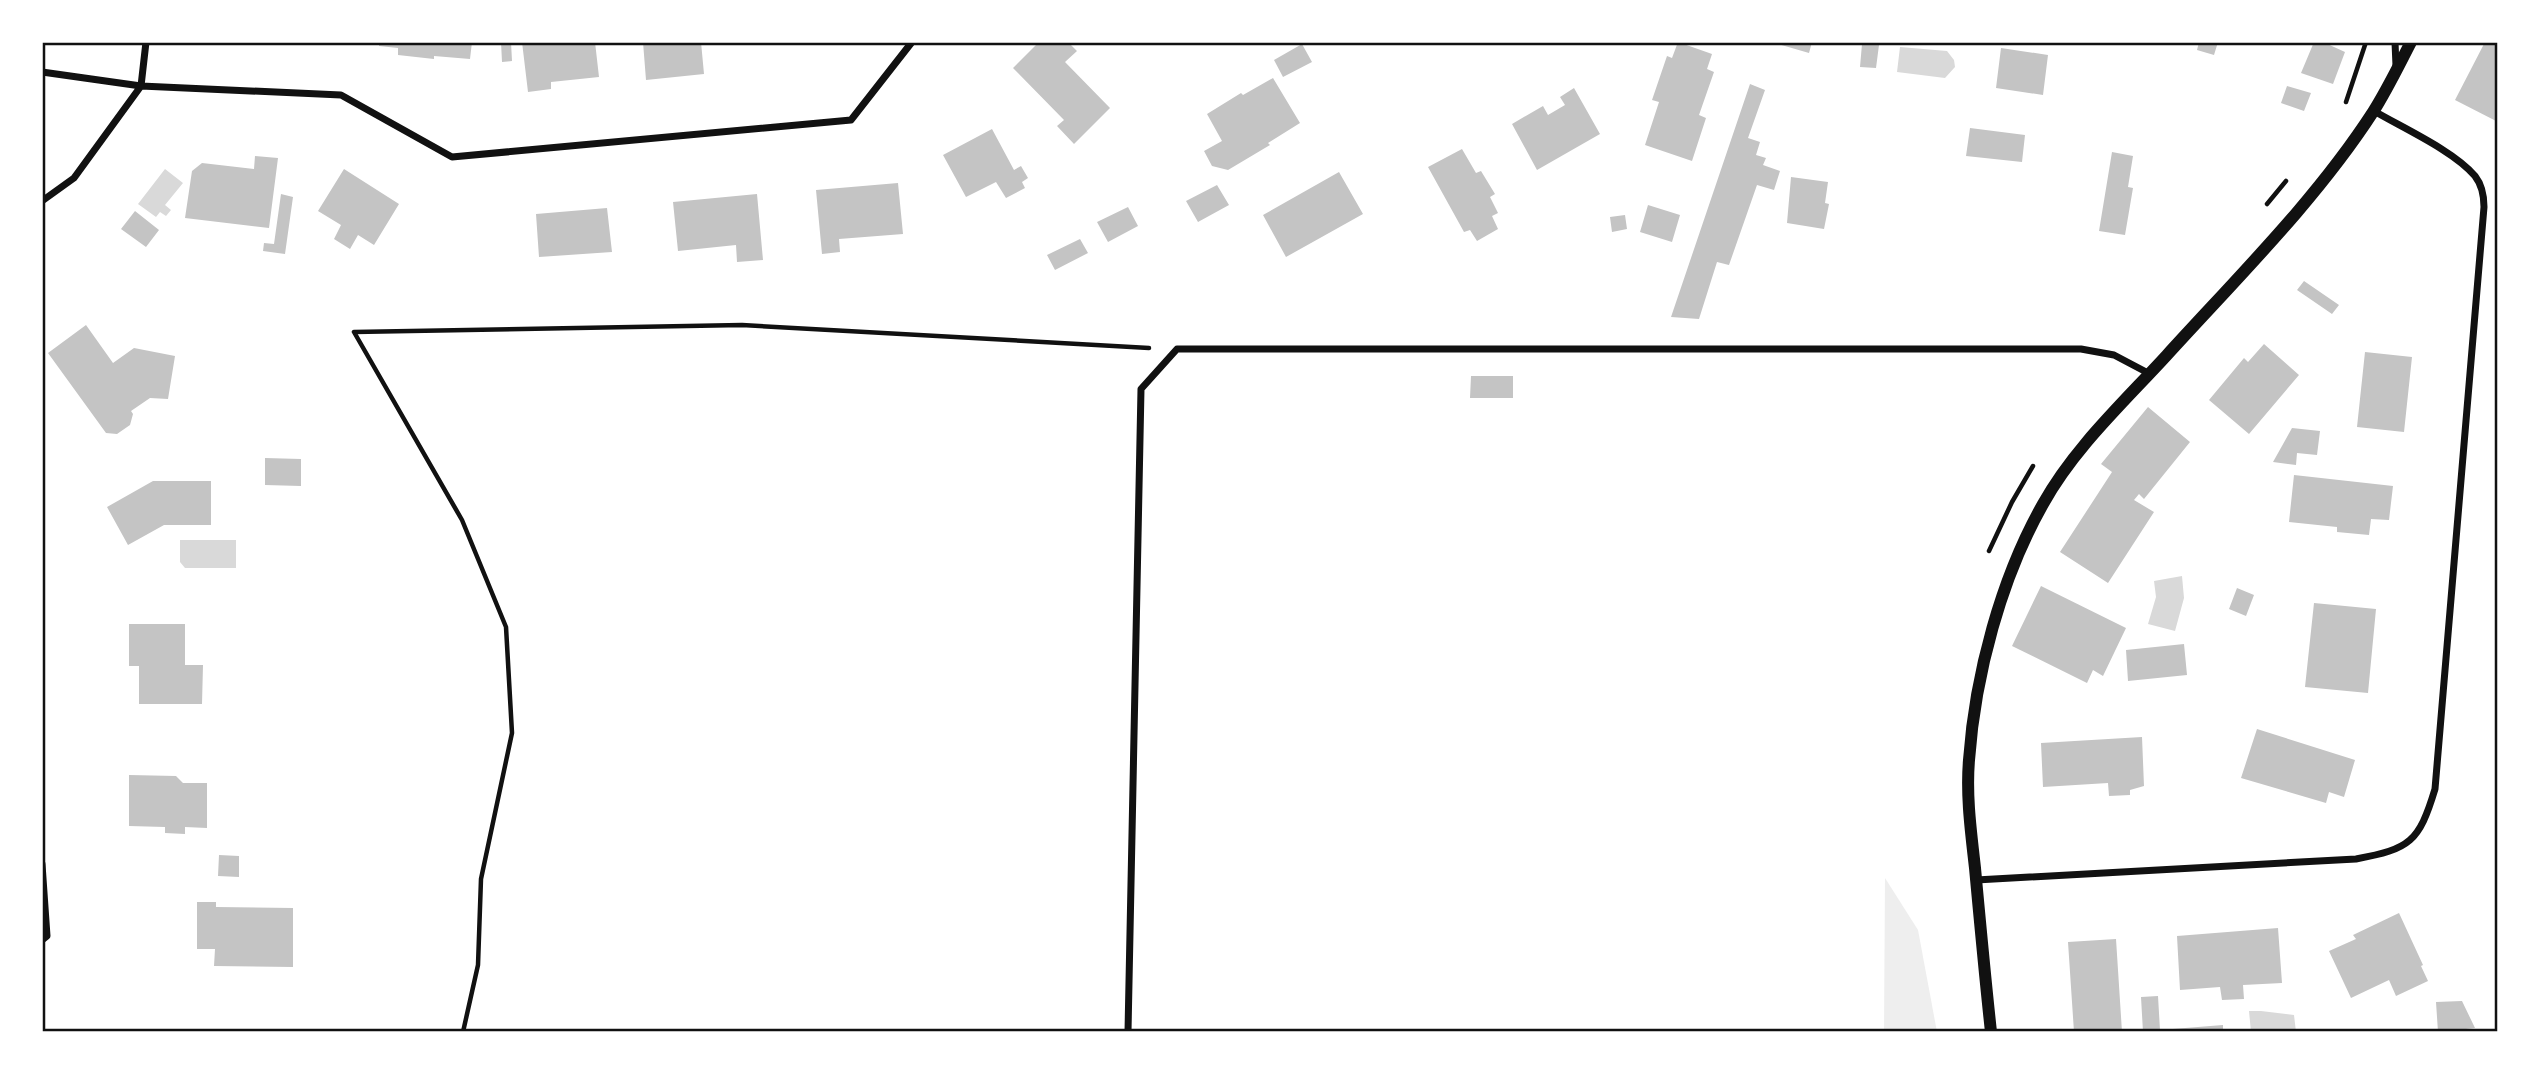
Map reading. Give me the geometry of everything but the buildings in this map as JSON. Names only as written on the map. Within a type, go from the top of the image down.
[{"type":"street","points":[[42,201],[74,178],[141,86],[146,42]]},
{"type":"street","points":[[42,72],[141,86],[341,95],[452,157],[851,120],[912,42]]},
{"type":"street","points":[[2395,42],[2396,70]]},
{"type":"street","points":[[1991,1032],[1968,789],[1969,759],[1979,686],[1999,610],[2031,526],[2054,486],[2099,429],[2282,228],[2343,156],[2374,111],[2411,42]]},
{"type":"street","points":[[1976,880],[2356,859],[2383,854],[2404,846],[2419,831],[2435,789],[2484,207],[2483,193],[2476,178],[2460,163],[2374,111]]},
{"type":"street","points":[[1128,1032],[1141,389],[1177,349],[2081,349],[2114,355],[2150,373]]},
{"type":"street","points":[[42,864],[47,936],[42,940]]},
{"type":"path","points":[[2343,108],[2356,78],[2366,42]]},
{"type":"path","points":[[2262,209],[2288,179]]},
{"type":"path","points":[[463,1032],[478,965],[481,880],[512,733],[506,627],[462,520],[354,332],[742,325],[1177,349]]},
{"type":"path","points":[[1986,559],[2020,486],[2039,459]]},
{"type":"shaded area","points":[[1900,47],[1947,51],[1954,60],[1955,67],[1945,78],[1897,72]]},
{"type":"shaded area","points":[[165,169],[183,183],[165,205],[171,210],[166,216],[160,212],[156,217],[138,204]]},
{"type":"shaded area","points":[[180,540],[236,540],[236,568],[185,568],[180,562]]},
{"type":"shaded area","points":[[2182,576],[2184,598],[2175,631],[2148,624],[2156,597],[2154,581]]},
{"type":"shaded area","points":[[1885,878],[1918,930],[1937,1032],[1884,1032]]},
{"type":"shaded area","points":[[2249,1011],[2294,1015],[2296,1032],[2251,1032]]}]
